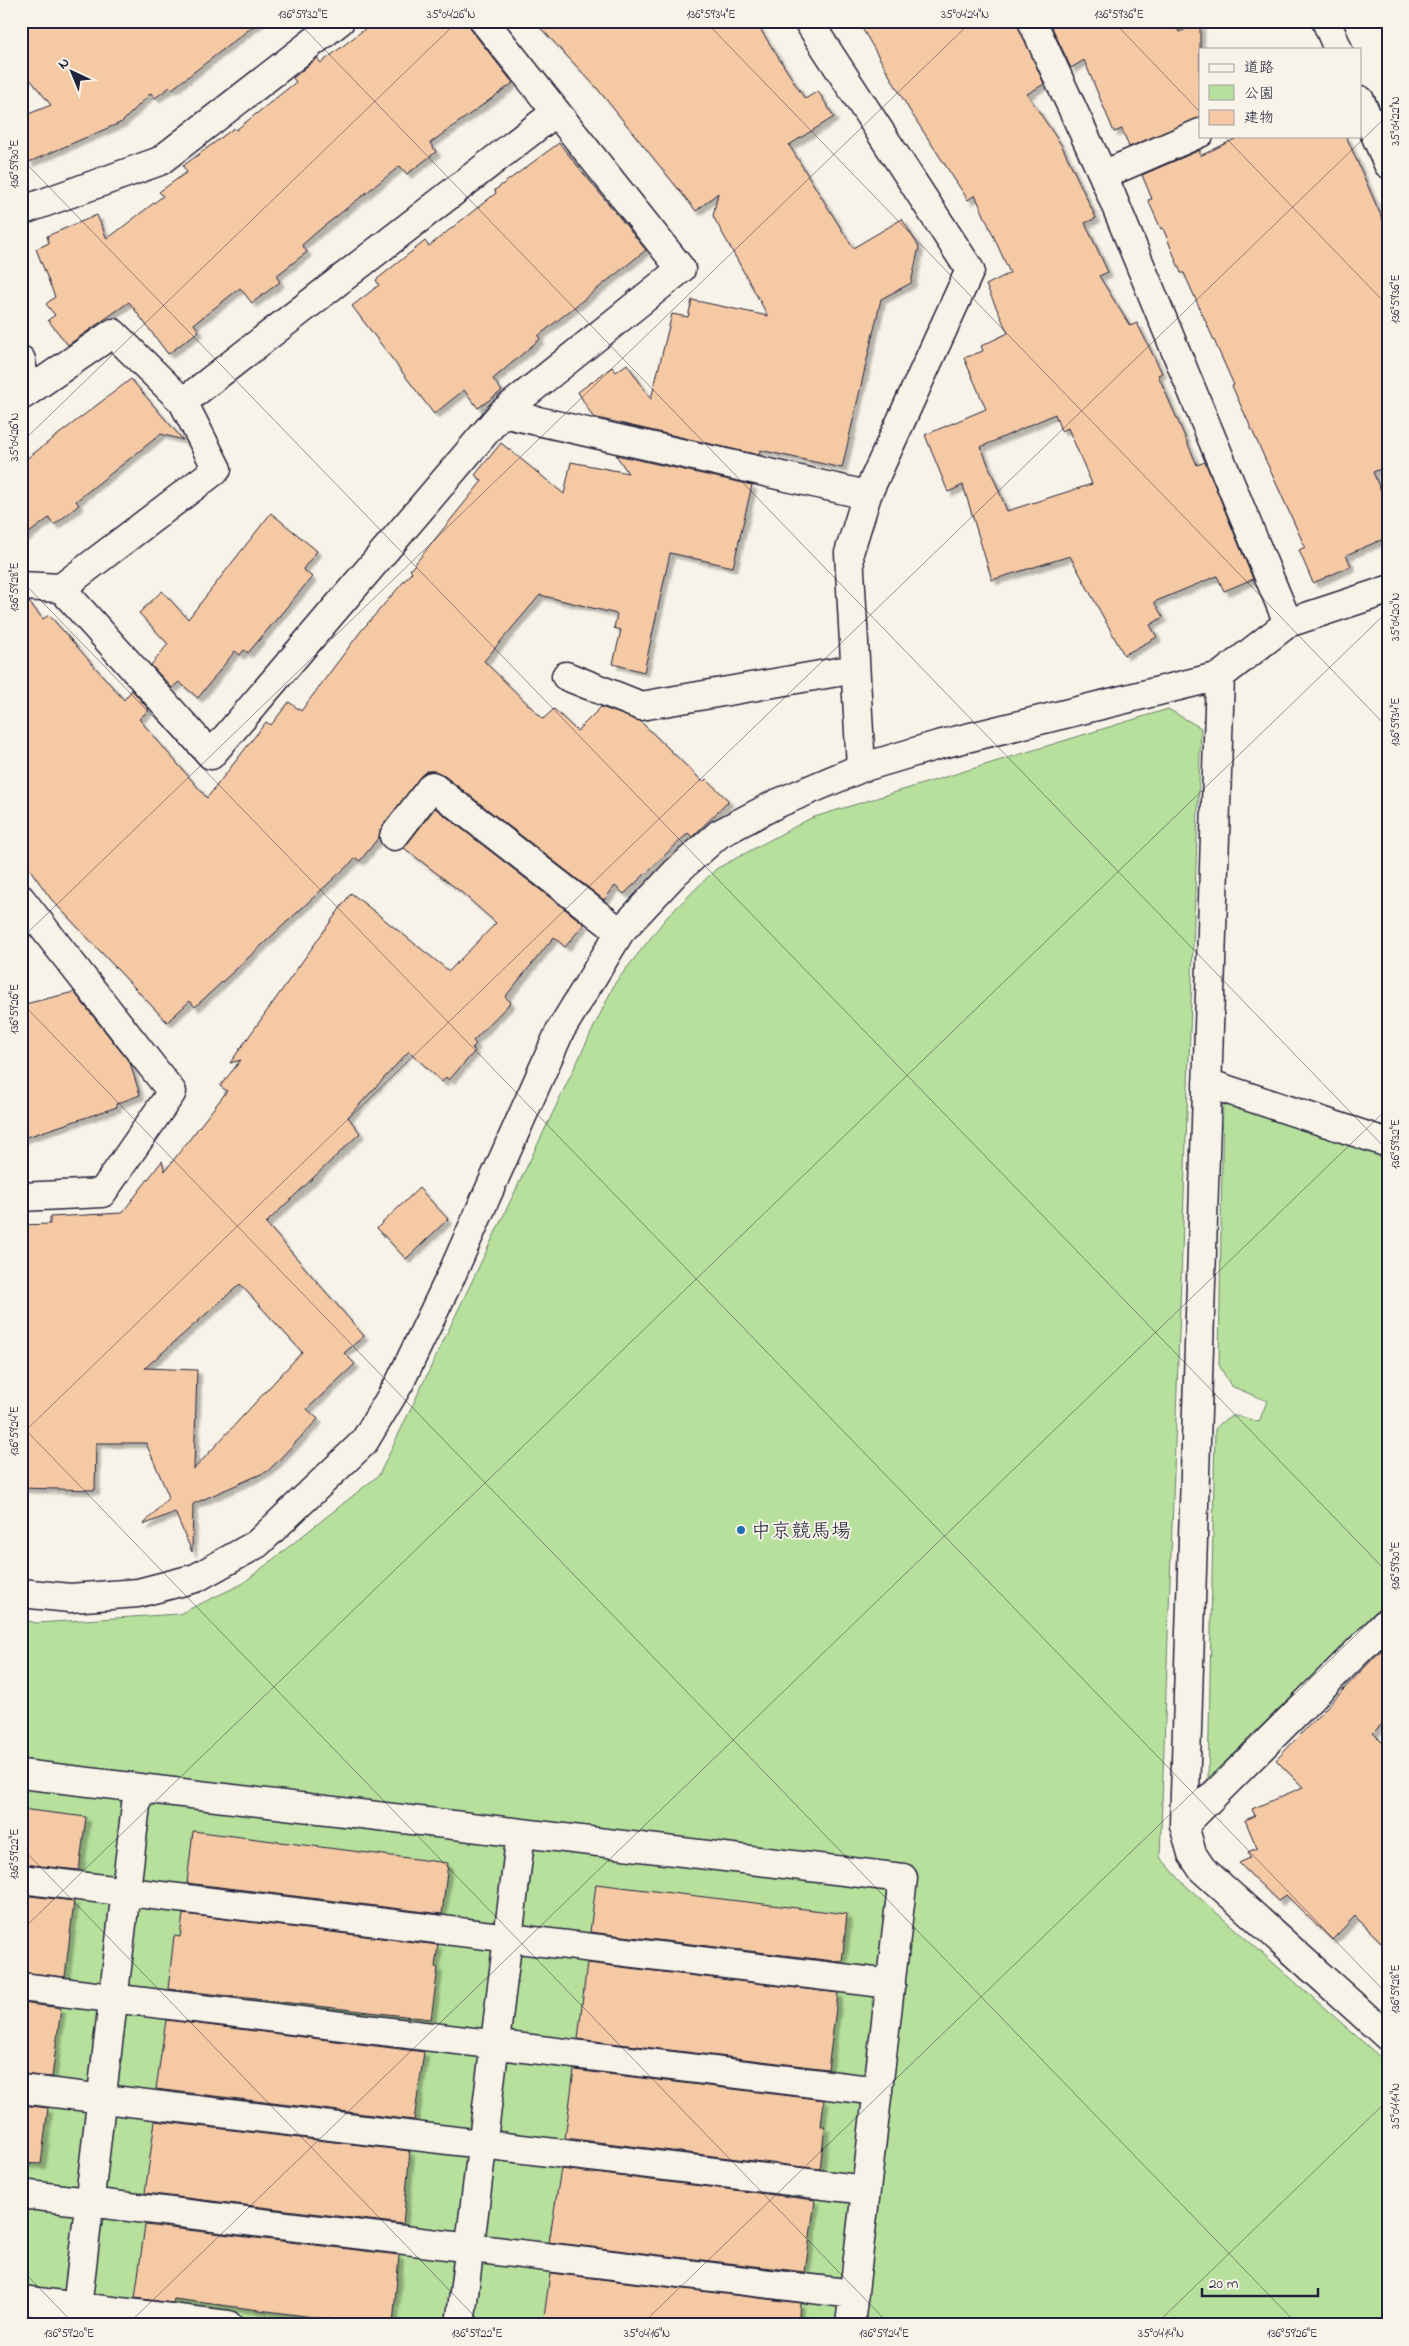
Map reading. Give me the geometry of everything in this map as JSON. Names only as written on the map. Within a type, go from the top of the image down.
[{"type":"street","points":[[21,211],[160,162],[340,21]]},
{"type":"street","points":[[61,588],[211,755],[502,413],[681,269],[484,21]]},
{"type":"street","points":[[808,21],[970,270],[867,495],[849,553],[861,768]]},
{"type":"street","points":[[1032,21],[1103,175],[1288,623]]},
{"type":"street","points":[[1326,21],[1338,48]]},
{"type":"street","points":[[1362,105],[1388,164]]},
{"type":"street","points":[[183,402],[556,112]]},
{"type":"street","points":[[1103,175],[1199,133]]},
{"type":"street","points":[[21,360],[24,394],[113,333],[183,402],[217,469],[61,588],[21,586]]},
{"type":"street","points":[[502,413],[867,495]]},
{"type":"street","points":[[21,1593],[70,1598],[138,1593],[196,1578],[257,1544],[364,1442],[400,1382],[560,1031],[620,932],[676,872],[719,834],[776,804],[861,768],[938,745],[1220,676],[1288,623],[1388,590]]},
{"type":"street","points":[[566,676],[641,706],[855,669]]},
{"type":"street","points":[[1220,676],[1184,1825],[1192,1854],[1202,1869],[1386,2033]]},
{"type":"street","points":[[394,836],[432,786],[620,932]]},
{"type":"street","points":[[21,900],[172,1092],[102,1193],[21,1197]]},
{"type":"street","points":[[1207,1083],[1388,1143]]},
{"type":"street","points":[[1184,1825],[1388,1621]]},
{"type":"street","points":[[21,1774],[903,1878],[850,2325]]},
{"type":"street","points":[[76,2316],[138,1788]]},
{"type":"street","points":[[460,2325],[520,1833]]},
{"type":"street","points":[[21,1879],[891,1984]]},
{"type":"street","points":[[21,1987],[878,2091]]},
{"type":"street","points":[[21,2089],[866,2190]]},
{"type":"street","points":[[21,2194],[854,2294]]},
{"type":"street","points":[[21,2300],[76,2316],[228,2325]]},
{"type":"green space","name":"中京競馬場","points":[[1168,709],[1201,728],[1160,1857],[1184,1884],[1388,2064],[1388,2325],[21,2325],[21,1619],[36,1623],[179,1614],[242,1584],[379,1475],[615,983],[667,917],[716,869],[811,818]]},
{"type":"green space","points":[[1223,1094],[1388,1140],[1388,1603],[1208,1782],[1215,1429],[1226,1419],[1235,1416],[1259,1422],[1267,1401],[1231,1386],[1219,1365]]},
{"type":"building","points":[[21,21],[260,21],[172,89],[170,87],[155,98],[151,93],[122,122],[29,162],[21,140],[21,117],[51,105],[21,68]]},
{"type":"building","points":[[375,21],[469,21],[472,31],[513,83],[430,143],[436,152],[407,174],[400,166],[318,231],[302,245],[307,252],[276,276],[280,282],[252,303],[240,288],[194,324],[199,331],[168,354],[129,302],[68,345],[48,320],[55,315],[46,304],[55,297],[36,249],[49,243],[47,236],[97,215],[107,239],[163,196],[159,192],[187,172],[183,166],[234,128],[236,130],[296,82],[293,78],[317,58],[321,63]]},
{"type":"building","points":[[534,21],[755,21],[805,99],[818,91],[834,117],[789,145],[853,248],[902,219],[919,247],[911,283],[881,299],[842,468],[760,450],[759,455],[593,417],[578,392],[612,367],[616,372],[627,364],[651,399],[672,314],[688,317],[692,300],[768,316],[713,216],[718,193],[696,211],[596,87]]},
{"type":"building","points":[[858,21],[1017,21],[1044,84],[1027,94],[1062,146],[1096,218],[1085,223],[1108,272],[1099,276],[1130,326],[1137,323],[1162,373],[1158,375],[1197,465],[1205,462],[1253,579],[1224,591],[1217,576],[1154,602],[1163,617],[1150,625],[1157,637],[1124,655],[1070,556],[992,580],[963,485],[948,492],[925,435],[986,409],[964,358],[983,351],[981,346],[1008,333],[986,285],[1010,273],[975,195],[968,200],[910,111]],"holes":[[[1055,414],[1061,431],[1068,428],[1092,484],[1007,511],[981,447]]]},
{"type":"building","points":[[1049,21],[1174,21],[1179,32],[1200,23],[1199,118],[1129,147],[1122,129],[1114,132],[1084,60],[1071,68]]},
{"type":"building","points":[[1237,138],[1347,138],[1388,232],[1388,466],[1373,472],[1388,508],[1388,537],[1346,555],[1351,566],[1313,583],[1299,550],[1305,547],[1232,386],[1234,385],[1184,273],[1181,273],[1163,228],[1161,229],[1148,200],[1152,199],[1142,175],[1200,150],[1200,156]]},
{"type":"building","points":[[559,143],[646,250],[538,336],[540,339],[493,379],[502,391],[478,408],[464,390],[434,414],[352,306],[379,285],[376,280],[425,241],[429,246],[496,193],[495,190]]},
{"type":"building","points":[[131,379],[183,440],[161,434],[76,501],[79,505],[54,525],[49,518],[21,539],[21,463]]},
{"type":"building","points":[[501,443],[564,494],[571,462],[628,473],[616,455],[752,485],[733,567],[670,553],[644,672],[613,664],[621,630],[614,628],[617,614],[540,595],[484,661],[543,719],[554,709],[577,731],[601,707],[640,721],[703,782],[706,779],[729,801],[692,837],[688,833],[624,894],[615,886],[604,900],[442,774],[435,771],[426,771],[382,827],[379,837],[360,861],[356,858],[195,1007],[190,1001],[167,1022],[51,899],[21,857],[21,602],[29,602],[43,619],[49,615],[124,700],[132,690],[149,710],[139,719],[207,798],[266,722],[271,725],[289,702],[301,711],[361,631],[412,572],[410,570],[482,481],[475,475]]},
{"type":"building","points":[[271,513],[317,551],[303,569],[312,577],[248,653],[244,650],[240,655],[235,651],[198,698],[179,682],[172,688],[151,665],[168,644],[139,613],[162,591],[188,619]]},
{"type":"building","points":[[435,808],[584,924],[565,947],[554,937],[505,997],[511,1002],[473,1041],[476,1044],[472,1048],[475,1051],[449,1080],[446,1077],[442,1082],[409,1051],[348,1117],[360,1133],[266,1223],[364,1336],[344,1353],[355,1364],[307,1409],[318,1419],[268,1471],[193,1504],[192,1552],[175,1512],[143,1525],[169,1497],[146,1443],[96,1443],[95,1490],[21,1488],[21,1225],[50,1224],[50,1217],[122,1213],[162,1161],[165,1171],[227,1091],[220,1086],[241,1060],[230,1063],[351,893],[449,971],[496,923],[461,892],[404,848]],"holes":[[[240,1284],[302,1352],[194,1469],[197,1370],[145,1368]]]},
{"type":"building","points":[[74,992],[130,1063],[140,1095],[116,1104],[117,1107],[21,1139],[21,1005]]},
{"type":"building","points":[[419,1188],[448,1219],[406,1259],[377,1228]]},
{"type":"building","points":[[1388,1643],[1388,1718],[1373,1733],[1388,1748],[1388,1949],[1355,1916],[1332,1940],[1286,1895],[1278,1901],[1239,1863],[1250,1858],[1248,1852],[1257,1848],[1245,1820],[1255,1816],[1252,1809],[1303,1787],[1276,1760]]},
{"type":"building","points":[[21,1809],[86,1817],[79,1870],[21,1864]]},
{"type":"building","points":[[193,1831],[448,1863],[442,1914],[187,1883]]},
{"type":"building","points":[[596,1884],[847,1914],[842,1962],[590,1932]]},
{"type":"building","points":[[21,1895],[74,1901],[65,1977],[21,1972]]},
{"type":"building","points":[[183,1914],[438,1945],[435,1967],[438,1968],[431,2019],[168,1989],[174,1936],[180,1937]]},
{"type":"building","points":[[587,1963],[838,1993],[828,2069],[578,2039]]},
{"type":"building","points":[[21,2003],[61,2008],[52,2077],[21,2074]]},
{"type":"building","points":[[166,2020],[424,2052],[414,2120],[156,2089]]},
{"type":"building","points":[[574,2070],[824,2100],[821,2126],[825,2126],[820,2169],[565,2138]]},
{"type":"building","points":[[21,2105],[48,2108],[41,2164],[21,2163]]},
{"type":"building","points":[[155,2121],[410,2151],[403,2224],[145,2193]]},
{"type":"building","points":[[561,2169],[815,2200],[805,2272],[549,2242]]},
{"type":"building","points":[[145,2225],[399,2255],[393,2325],[352,2325],[352,2322],[174,2299],[173,2303],[135,2298]]},
{"type":"building","points":[[550,2273],[800,2303],[798,2325],[543,2325]]},
{"type":"place","name":"中京競馬場","points":[[741,1530]]}]
